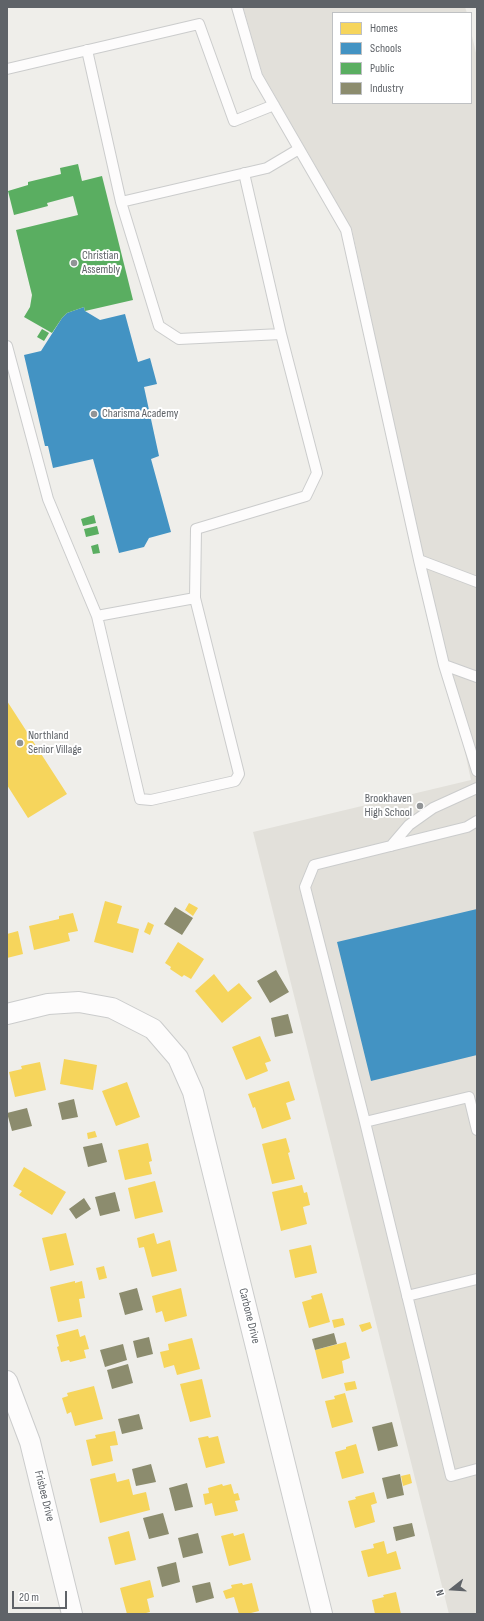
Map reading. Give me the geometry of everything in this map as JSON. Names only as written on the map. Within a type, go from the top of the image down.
[{"type":"street","name":"Carbone Drive","points":[[7,1014],[48,1004],[79,1002],[112,1008],[153,1029],[178,1058],[193,1092],[322,1614]]},
{"type":"street","name":"Frisbee Drive","points":[[7,1381],[30,1442],[72,1614]]},
{"type":"lane","points":[[237,7],[258,76],[346,230],[419,560],[444,665],[477,771]]},
{"type":"lane","points":[[7,69],[199,24],[234,121],[274,106]]},
{"type":"lane","points":[[87,50],[122,202],[159,326],[179,339],[281,334]]},
{"type":"lane","points":[[122,202],[267,168],[300,149]]},
{"type":"lane","points":[[7,346],[48,499],[97,616],[140,799],[151,800],[235,781],[239,774],[195,598],[196,530],[306,496],[317,473],[281,334],[244,173]]},
{"type":"lane","points":[[419,560],[477,582]]},
{"type":"lane","points":[[97,616],[195,598]]},
{"type":"lane","points":[[444,665],[477,676]]},
{"type":"lane","points":[[391,846],[409,825],[433,808],[477,788]]},
{"type":"lane","points":[[477,821],[467,827],[314,865],[305,887],[365,1122],[452,1476],[477,1469]]},
{"type":"lane","points":[[365,1122],[469,1097],[477,1130]]},
{"type":"lane","points":[[407,1296],[477,1279]]},
{"type":"shaded area","name":"Brookhaven High School","points":[[243,7],[465,7],[467,12],[332,12],[332,104],[472,104],[472,36],[477,57],[477,1614],[449,1614],[253,832],[471,780],[352,230],[262,73]]},
{"type":"building: Homes","name":"Northland Senior Village","points":[[7,701],[67,794],[28,818],[7,785]]},
{"type":"building: Homes","points":[[105,901],[122,906],[117,923],[139,929],[133,953],[94,942]]},
{"type":"building: Homes","points":[[189,903],[198,908],[193,916],[185,910]]},
{"type":"building: Homes","points":[[73,913],[78,931],[68,933],[70,941],[34,950],[29,926],[59,919],[59,916]]},
{"type":"building: Homes","points":[[148,922],[154,925],[150,935],[144,932]]},
{"type":"building: Homes","points":[[18,931],[23,954],[7,958],[7,934]]},
{"type":"building: Homes","points":[[178,942],[204,959],[191,979],[184,975],[182,977],[170,969],[171,967],[165,963]]},
{"type":"building: Homes","points":[[214,974],[228,992],[239,983],[252,998],[222,1023],[195,991]]},
{"type":"building: Homes","points":[[260,1036],[271,1061],[265,1063],[268,1071],[246,1080],[232,1047]]},
{"type":"building: Homes","points":[[64,1059],[97,1065],[93,1090],[60,1084]]},
{"type":"building: Homes","points":[[40,1062],[46,1090],[15,1097],[9,1072],[22,1069],[21,1066]]},
{"type":"building: Homes","points":[[289,1081],[295,1100],[286,1103],[291,1119],[262,1129],[255,1107],[253,1108],[248,1094]]},
{"type":"building: Homes","points":[[127,1082],[140,1117],[116,1126],[102,1091]]},
{"type":"building: Homes","points":[[95,1131],[97,1137],[88,1139],[87,1133]]},
{"type":"building: Homes","points":[[286,1138],[290,1152],[288,1153],[295,1179],[272,1184],[262,1144]]},
{"type":"building: Homes","points":[[148,1143],[152,1161],[149,1162],[152,1174],[125,1180],[118,1150]]},
{"type":"building: Homes","points":[[24,1167],[66,1192],[52,1215],[19,1195],[22,1191],[13,1186]]},
{"type":"building: Homes","points":[[155,1181],[163,1212],[135,1219],[128,1188]]},
{"type":"building: Homes","points":[[302,1185],[304,1193],[307,1192],[310,1205],[303,1207],[307,1224],[281,1231],[272,1192]]},
{"type":"building: Homes","points":[[66,1233],[74,1265],[50,1271],[42,1238]]},
{"type":"building: Homes","points":[[154,1233],[157,1244],[170,1240],[177,1271],[152,1277],[144,1247],[139,1248],[137,1238]]},
{"type":"building: Homes","points":[[311,1245],[317,1273],[295,1278],[289,1250]]},
{"type":"building: Homes","points":[[104,1266],[107,1278],[99,1280],[96,1268]]},
{"type":"building: Homes","points":[[75,1281],[75,1283],[82,1281],[85,1298],[79,1299],[82,1317],[58,1322],[50,1287]]},
{"type":"building: Homes","points":[[181,1288],[187,1316],[165,1322],[162,1311],[156,1313],[152,1296]]},
{"type":"building: Homes","points":[[322,1293],[330,1322],[309,1328],[302,1302],[312,1299],[311,1296]]},
{"type":"building: Homes","points":[[343,1318],[345,1325],[334,1328],[332,1320]]},
{"type":"building: Homes","points":[[370,1322],[372,1328],[362,1332],[359,1325]]},
{"type":"building: Homes","points":[[78,1329],[80,1337],[85,1335],[89,1349],[84,1350],[86,1358],[70,1362],[69,1360],[61,1362],[57,1347],[59,1346],[56,1335]]},
{"type":"building: Homes","points":[[192,1338],[200,1369],[177,1375],[174,1365],[164,1368],[160,1352],[169,1350],[168,1344]]},
{"type":"building: Homes","points":[[346,1342],[350,1358],[342,1361],[344,1373],[322,1379],[315,1350]]},
{"type":"building: Homes","points":[[202,1379],[211,1417],[190,1422],[180,1384]]},
{"type":"building: Homes","points":[[355,1381],[357,1389],[346,1391],[344,1383]]},
{"type":"building: Homes","points":[[94,1386],[103,1419],[75,1426],[71,1412],[67,1414],[62,1398],[68,1396],[67,1393]]},
{"type":"building: Homes","points":[[345,1393],[353,1422],[332,1428],[325,1401],[335,1399],[334,1396]]},
{"type":"building: Homes","points":[[115,1431],[118,1445],[110,1446],[113,1461],[92,1466],[86,1440],[96,1438],[95,1435]]},
{"type":"building: Homes","points":[[208,1436],[209,1438],[218,1436],[225,1463],[206,1468],[198,1438]]},
{"type":"building: Homes","points":[[356,1444],[364,1473],[342,1479],[335,1452]]},
{"type":"building: Homes","points":[[115,1473],[117,1482],[129,1479],[133,1495],[146,1492],[150,1510],[100,1523],[90,1479]]},
{"type":"building: Homes","points":[[410,1474],[412,1483],[403,1486],[401,1476]]},
{"type":"building: Homes","points":[[222,1484],[223,1486],[231,1484],[234,1494],[238,1493],[240,1500],[235,1501],[238,1511],[215,1516],[212,1503],[205,1505],[203,1494],[209,1493],[208,1488]]},
{"type":"building: Homes","points":[[374,1492],[377,1503],[371,1505],[375,1522],[355,1528],[348,1501],[356,1499],[355,1497]]},
{"type":"building: Homes","points":[[129,1531],[136,1560],[115,1565],[108,1537]]},
{"type":"building: Homes","points":[[233,1533],[234,1536],[244,1533],[251,1560],[229,1566],[221,1536]]},
{"type":"building: Homes","points":[[384,1541],[387,1554],[396,1551],[401,1569],[368,1577],[361,1551],[374,1548],[373,1544]]},
{"type":"building: Homes","points":[[150,1580],[154,1597],[147,1599],[150,1612],[142,1614],[127,1614],[120,1588]]},
{"type":"building: Homes","points":[[242,1583],[243,1585],[252,1583],[259,1611],[239,1614],[234,1597],[226,1599],[223,1591],[232,1588],[231,1585]]},
{"type":"building: Homes","points":[[396,1592],[401,1614],[375,1614],[372,1600],[384,1597],[383,1595]]},
{"type":"building: Schools","name":"Charisma Academy","points":[[84,307],[85,311],[100,320],[125,314],[138,362],[150,358],[157,384],[144,387],[159,456],[151,459],[171,532],[149,538],[144,547],[119,553],[93,459],[53,468],[48,446],[45,446],[24,355],[41,351],[62,318],[67,313]]},
{"type":"building: Schools","points":[[477,909],[477,1055],[371,1081],[337,942]]},
{"type":"building: Public","name":"Christian Assembly","points":[[78,164],[82,181],[102,176],[133,300],[85,311],[84,307],[67,313],[52,333],[24,317],[30,307],[32,295],[16,230],[78,215],[73,196],[47,203],[48,206],[14,215],[8,191],[28,185],[28,182],[61,174],[60,168]]},
{"type":"building: Public","points":[[42,329],[49,333],[44,341],[37,337]]},
{"type":"building: Public","points":[[94,515],[96,523],[83,526],[81,519]]},
{"type":"building: Public","points":[[97,526],[99,534],[86,537],[84,529]]},
{"type":"building: Public","points":[[98,544],[100,553],[93,554],[91,546]]},
{"type":"building: Industry","points":[[175,907],[193,918],[182,935],[164,924]]},
{"type":"building: Industry","points":[[276,970],[289,992],[270,1003],[257,981]]},
{"type":"building: Industry","points":[[288,1014],[293,1033],[275,1037],[271,1018]]},
{"type":"building: Industry","points":[[74,1099],[78,1117],[62,1120],[58,1103]]},
{"type":"building: Industry","points":[[27,1108],[32,1126],[12,1131],[7,1113]]},
{"type":"building: Industry","points":[[102,1143],[107,1162],[88,1167],[83,1147]]},
{"type":"building: Industry","points":[[115,1192],[120,1211],[100,1216],[95,1197]]},
{"type":"building: Industry","points":[[84,1198],[91,1209],[76,1219],[69,1209]]},
{"type":"building: Industry","points":[[137,1288],[143,1310],[125,1315],[119,1293]]},
{"type":"building: Industry","points":[[334,1333],[337,1344],[315,1350],[312,1339]]},
{"type":"building: Industry","points":[[149,1337],[153,1354],[137,1358],[133,1341]]},
{"type":"building: Industry","points":[[123,1344],[127,1360],[105,1367],[100,1350]]},
{"type":"building: Industry","points":[[128,1364],[133,1383],[112,1389],[107,1370]]},
{"type":"building: Industry","points":[[139,1414],[143,1429],[122,1434],[118,1419]]},
{"type":"building: Industry","points":[[392,1422],[398,1446],[378,1451],[372,1427]]},
{"type":"building: Industry","points":[[151,1464],[156,1482],[136,1486],[132,1469]]},
{"type":"building: Industry","points":[[400,1474],[404,1495],[387,1499],[382,1478]]},
{"type":"building: Industry","points":[[187,1483],[193,1507],[175,1511],[169,1488]]},
{"type":"building: Industry","points":[[163,1513],[169,1534],[149,1539],[143,1518]]},
{"type":"building: Industry","points":[[412,1523],[415,1536],[396,1541],[393,1527]]},
{"type":"building: Industry","points":[[198,1533],[203,1553],[183,1558],[178,1538]]},
{"type":"building: Industry","points":[[176,1562],[180,1582],[162,1587],[157,1567]]},
{"type":"building: Industry","points":[[210,1582],[214,1598],[196,1603],[192,1586]]},
{"type":"place","name":"Christian Assembly","points":[[74,263]]},
{"type":"place","name":"Charisma Academy","points":[[94,414]]},
{"type":"place","name":"Northland Senior Village","points":[[20,743]]},
{"type":"place","name":"Brookhaven High School","points":[[420,806]]}]
